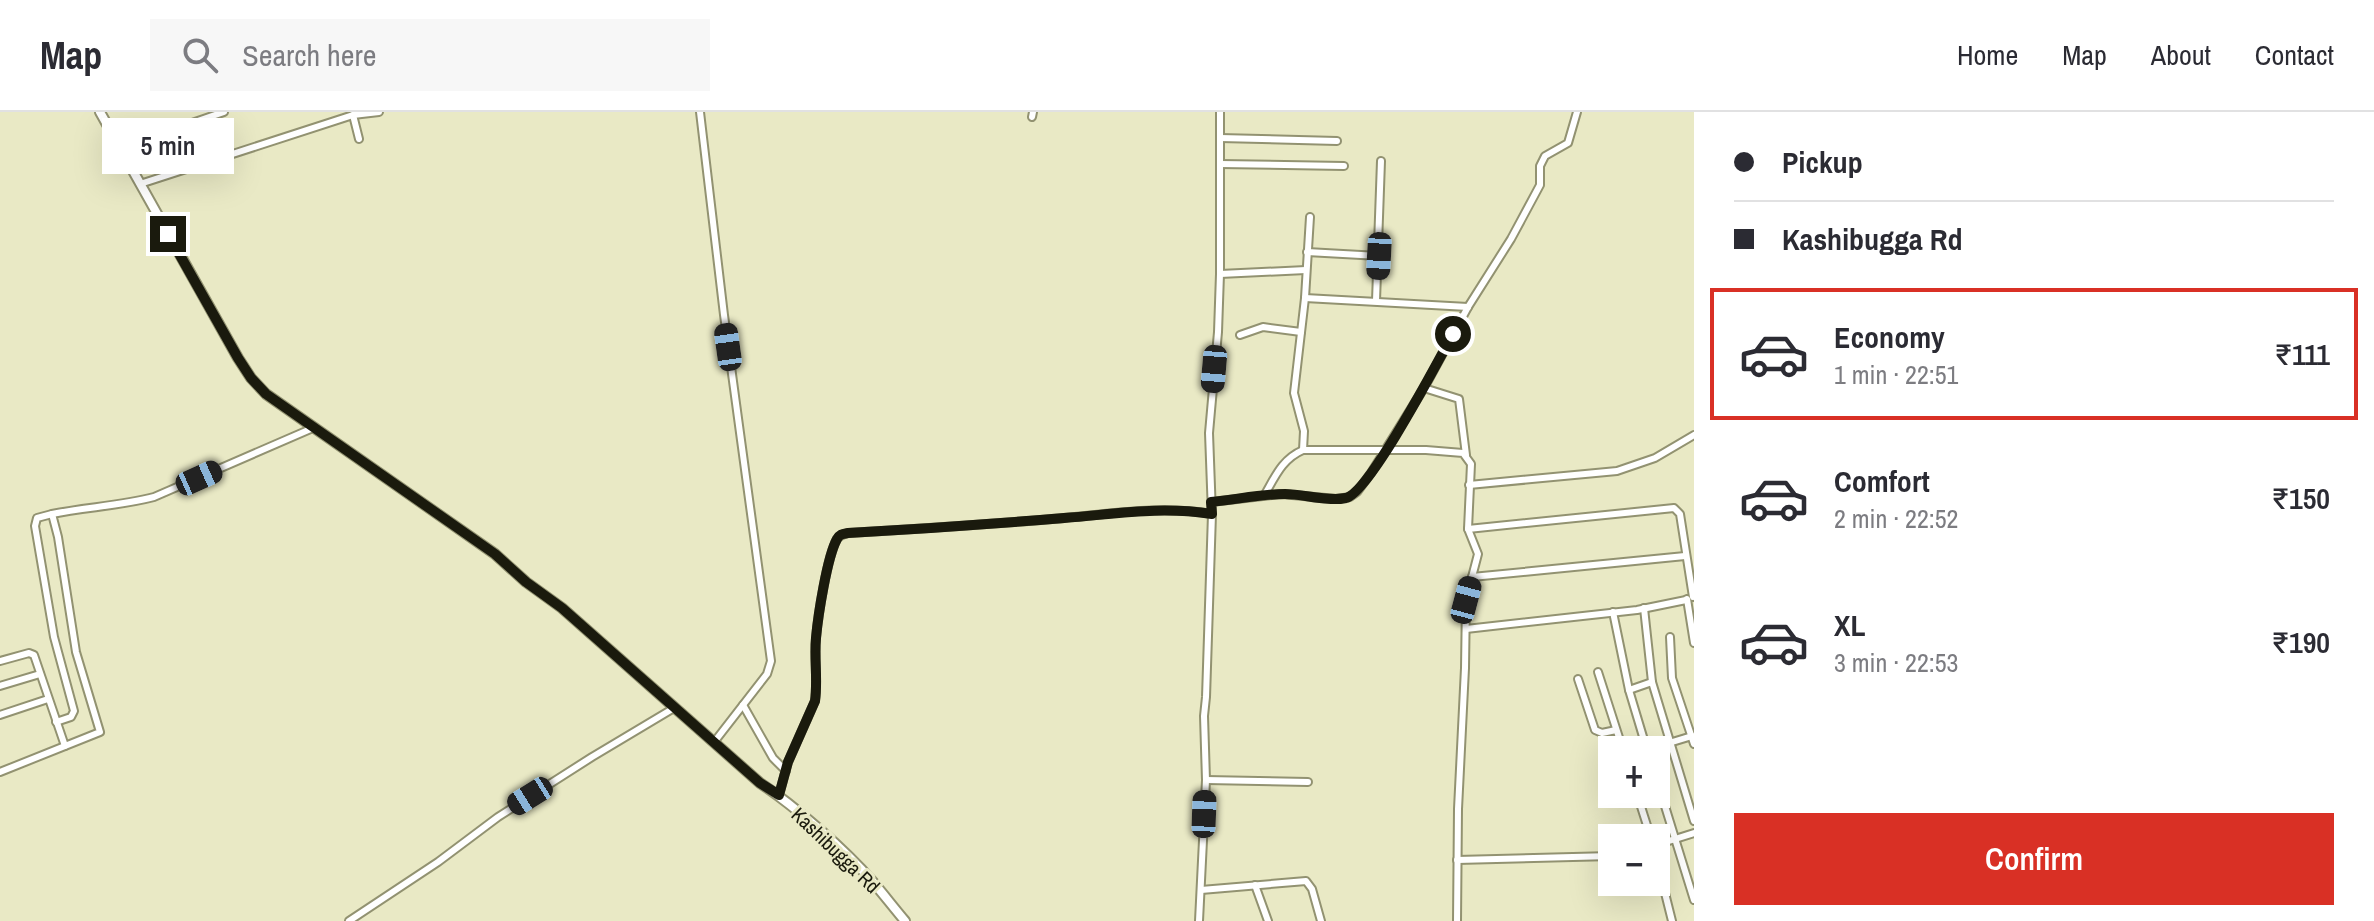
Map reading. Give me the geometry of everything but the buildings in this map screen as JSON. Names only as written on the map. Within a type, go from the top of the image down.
[{"type":"main road","name":"Kashibugga Rd","points":[[100,112],[251,378],[266,394],[495,554],[562,608],[760,783],[779,795],[871,880],[905,921]]},
{"type":"street","points":[[119,148],[224,112]]},
{"type":"street","points":[[140,184],[353,114],[379,112]]},
{"type":"street","points":[[700,112],[726,331],[771,651],[767,674],[715,741]]},
{"type":"street","points":[[1199,921],[1206,780],[1204,716],[1212,514],[1209,433],[1220,274],[1220,112]]},
{"type":"street","points":[[1211,502],[1281,494],[1337,499],[1350,497],[1357,492],[1424,388],[1468,307],[1497,263],[1540,185],[1540,166],[1545,156],[1568,143],[1577,112]]},
{"type":"street","points":[[353,114],[359,139]]},
{"type":"street","points":[[1220,138],[1337,141]]},
{"type":"street","points":[[1376,301],[1381,161]]},
{"type":"street","points":[[1220,164],[1344,166]]},
{"type":"street","points":[[1303,450],[1304,431],[1294,393],[1310,217]]},
{"type":"street","points":[[1307,252],[1379,256]]},
{"type":"street","points":[[1220,274],[1306,270]]},
{"type":"street","points":[[1305,298],[1468,307]]},
{"type":"street","points":[[1240,335],[1263,327],[1301,332]]},
{"type":"street","points":[[1424,388],[1459,399],[1466,459]]},
{"type":"street","points":[[56,722],[71,717],[74,711],[54,637],[35,526],[37,518],[154,497],[313,428]]},
{"type":"street","points":[[1469,485],[1617,471],[1655,458],[1694,435]]},
{"type":"street","points":[[1264,496],[1282,464],[1303,450],[1463,453],[1471,464],[1468,529],[1478,554],[1466,600],[1457,921]]},
{"type":"street","points":[[1468,529],[1674,508],[1680,514],[1694,643]]},
{"type":"street","points":[[779,795],[815,701],[816,640],[827,574],[841,535],[1143,510],[1181,509],[1212,514]]},
{"type":"street","points":[[0,772],[100,732],[76,652],[52,514]]},
{"type":"street","points":[[1472,577],[1685,556]]},
{"type":"street","points":[[1466,629],[1644,608],[1691,598]]},
{"type":"street","points":[[1644,608],[1652,682],[1668,736]]},
{"type":"street","points":[[1613,612],[1629,690],[1643,736]]},
{"type":"street","points":[[1670,637],[1672,678],[1693,738],[1670,742],[1694,821]]},
{"type":"street","points":[[0,661],[31,653],[34,655],[65,746]]},
{"type":"street","points":[[1598,672],[1618,736]]},
{"type":"street","points":[[0,686],[40,674]]},
{"type":"street","points":[[1578,679],[1595,730],[1602,733],[1616,730]]},
{"type":"street","points":[[1629,690],[1652,682]]},
{"type":"street","points":[[0,715],[48,699]]},
{"type":"street","points":[[743,705],[773,758],[786,771]]},
{"type":"street","points":[[349,921],[438,862],[498,817],[674,708]]},
{"type":"street","points":[[1206,780],[1308,782]]},
{"type":"street","points":[[1666,808],[1694,900]]},
{"type":"street","points":[[1670,840],[1694,833]]},
{"type":"street","points":[[1457,860],[1598,856]]},
{"type":"street","points":[[1201,890],[1306,881],[1312,889],[1321,921]]},
{"type":"street","points":[[1255,885],[1268,921]]},
{"type":"street","points":[[1666,896],[1672,921]]},
{"type":"route","points":[[168,234],[238,358],[266,394],[495,554],[562,608],[760,783],[779,795],[788,762],[815,701],[816,640],[827,574],[841,535],[1143,510],[1181,509],[1212,514],[1211,502],[1281,494],[1337,499],[1350,497],[1357,492],[1385,451],[1453,334]]}]
